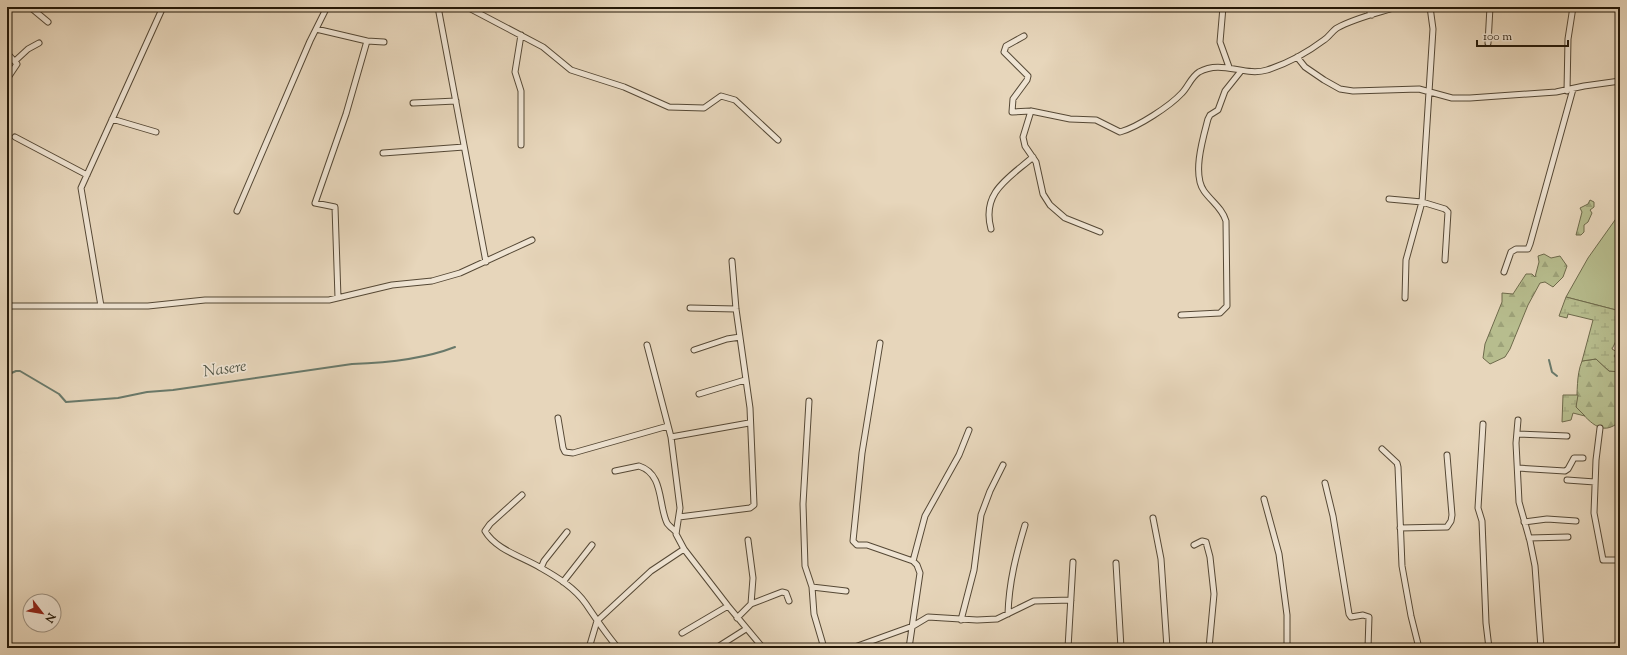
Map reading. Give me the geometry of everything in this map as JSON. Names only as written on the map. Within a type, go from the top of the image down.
[{"type":"street","points":[[30,7],[48,22]]},
{"type":"street","points":[[101,306],[81,188],[163,7]]},
{"type":"street","points":[[237,212],[316,29],[327,7]]},
{"type":"street","points":[[438,7],[486,262]]},
{"type":"street","points":[[467,7],[543,47],[571,70],[624,87],[669,107],[704,108],[721,96],[735,100],[778,140]]},
{"type":"street","points":[[1223,7],[1220,42],[1230,67]]},
{"type":"street","points":[[1367,7],[1372,15]]},
{"type":"street","points":[[1024,36],[1006,46],[1004,52],[1028,76],[1027,80],[1013,99],[1012,112],[1031,112],[1070,119],[1102,122],[1120,132],[1135,125],[1182,94],[1200,72],[1230,67],[1241,71],[1260,72],[1297,57],[1324,40],[1339,27],[1397,7]]},
{"type":"street","points":[[1405,298],[1406,260],[1422,202],[1427,146],[1428,91],[1434,29],[1430,7]]},
{"type":"street","points":[[1488,44],[1490,7]]},
{"type":"street","points":[[1567,91],[1568,39],[1573,7]]},
{"type":"street","points":[[316,29],[367,41],[384,42]]},
{"type":"street","points":[[521,35],[515,72],[521,91],[521,146]]},
{"type":"street","points":[[338,298],[335,207],[315,202],[346,114],[367,41]]},
{"type":"street","points":[[15,61],[39,43]]},
{"type":"street","points":[[7,53],[17,64],[7,79]]},
{"type":"street","points":[[1297,57],[1305,67],[1315,75],[1340,89],[1359,92],[1408,89],[1428,91],[1460,98],[1567,91],[1584,86],[1620,82]]},
{"type":"street","points":[[1181,315],[1220,313],[1227,306],[1226,221],[1221,209],[1202,188],[1200,182],[1200,160],[1208,119],[1210,115],[1216,113],[1225,91],[1241,71]]},
{"type":"street","points":[[1504,272],[1511,252],[1516,248],[1528,249],[1530,244],[1574,89]]},
{"type":"street","points":[[413,103],[456,101]]},
{"type":"street","points":[[1031,112],[1023,137],[1025,146],[1033,156],[1038,168],[1043,194],[1050,205],[1065,218],[1100,232]]},
{"type":"street","points":[[112,119],[156,132]]},
{"type":"street","points":[[15,137],[87,175]]},
{"type":"street","points":[[383,153],[464,147]]},
{"type":"street","points":[[991,229],[988,211],[997,188],[1033,156]]},
{"type":"street","points":[[1389,199],[1422,202],[1445,209],[1448,212],[1445,260]]},
{"type":"street","points":[[7,306],[148,306],[205,300],[329,300],[392,285],[432,280],[460,273],[532,240]]},
{"type":"street","points":[[679,517],[753,507],[753,474],[749,423],[750,408],[744,380],[732,261]]},
{"type":"street","points":[[690,308],[736,309]]},
{"type":"street","points":[[694,350],[727,339],[740,337]]},
{"type":"street","points":[[880,343],[862,453],[854,541],[857,545],[867,545],[913,561],[917,565],[920,573],[909,648]]},
{"type":"street","points":[[647,345],[671,437],[680,508],[676,532]]},
{"type":"street","points":[[699,394],[744,380]]},
{"type":"street","points":[[809,401],[803,504],[806,566],[812,587],[814,614],[824,648]]},
{"type":"street","points":[[558,418],[563,448],[565,452],[573,454],[668,426]]},
{"type":"street","points":[[1518,420],[1519,502],[1529,538],[1537,583],[1541,648]]},
{"type":"street","points":[[671,437],[749,423]]},
{"type":"street","points":[[1483,424],[1478,508],[1482,521],[1486,623],[1489,648]]},
{"type":"street","points":[[1600,428],[1595,482],[1595,521],[1602,560],[1620,560]]},
{"type":"street","points":[[913,561],[925,516],[959,455],[969,430]]},
{"type":"street","points":[[1517,434],[1567,436]]},
{"type":"street","points":[[1382,449],[1397,463],[1398,467],[1402,566],[1411,616],[1419,648]]},
{"type":"street","points":[[1400,528],[1447,526],[1450,524],[1452,515],[1447,455]]},
{"type":"street","points":[[1518,468],[1565,471],[1568,469],[1574,458],[1583,458]]},
{"type":"street","points":[[961,620],[974,570],[981,515],[990,491],[1003,465]]},
{"type":"street","points":[[615,471],[639,466],[648,471],[656,482],[667,522],[676,532],[684,549],[737,618],[763,648]]},
{"type":"street","points":[[1567,480],[1595,482]]},
{"type":"street","points":[[1325,483],[1333,516],[1349,614],[1351,617],[1363,615],[1369,617],[1368,648]]},
{"type":"street","points":[[522,495],[490,524],[485,531],[501,547],[541,568],[563,582],[586,603],[597,621],[618,648]]},
{"type":"street","points":[[1264,499],[1279,554],[1287,615],[1287,648]]},
{"type":"street","points":[[1153,518],[1162,559],[1167,648]]},
{"type":"street","points":[[1524,522],[1547,519],[1576,521]]},
{"type":"street","points":[[1008,614],[1010,581],[1014,560],[1025,525]]},
{"type":"street","points":[[541,568],[544,560],[567,532]]},
{"type":"street","points":[[1529,538],[1568,537]]},
{"type":"street","points":[[748,540],[753,578],[751,604]]},
{"type":"street","points":[[1194,545],[1206,542],[1210,557],[1214,602],[1209,648]]},
{"type":"street","points":[[563,582],[592,545]]},
{"type":"street","points":[[589,648],[597,621],[651,571],[684,549]]},
{"type":"street","points":[[1068,648],[1073,562]]},
{"type":"street","points":[[1116,563],[1121,648]]},
{"type":"street","points":[[812,587],[846,591]]},
{"type":"street","points":[[737,618],[751,604],[782,592],[786,593],[789,601]]},
{"type":"street","points":[[852,648],[913,626],[928,617],[961,620],[997,619],[1034,601],[1071,600]]},
{"type":"street","points":[[682,633],[728,606]]},
{"type":"street","points":[[716,648],[746,629]]},
{"type":"green space","points":[[1590,200],[1594,202],[1594,207],[1590,210],[1592,213],[1588,222],[1584,225],[1584,232],[1581,235],[1576,235],[1582,212],[1580,208],[1588,204]]},
{"type":"green space","points":[[1620,213],[1620,311],[1566,297],[1588,258]]},
{"type":"green space","points":[[1544,254],[1551,258],[1560,256],[1567,266],[1563,277],[1553,287],[1545,282],[1540,283],[1528,305],[1510,349],[1505,357],[1490,364],[1483,358],[1485,344],[1502,302],[1502,293],[1513,294],[1526,274],[1532,274],[1535,277],[1539,262],[1538,256]]},
{"type":"green space","points":[[1566,297],[1620,311],[1620,333],[1612,349],[1617,352],[1614,356],[1620,364],[1620,372],[1609,371],[1596,359],[1582,361],[1593,320],[1568,314],[1567,318],[1559,316]]},
{"type":"green space","points":[[1596,359],[1609,371],[1620,372],[1620,421],[1607,428],[1601,428],[1595,425],[1576,407],[1578,378],[1582,361]]},
{"type":"green space","points":[[1563,395],[1578,395],[1576,407],[1585,416],[1573,413],[1571,420],[1562,422]]},
{"type":"waterway","name":"Nasere","points":[[7,375],[20,371],[59,394],[66,402],[118,398],[147,392],[173,390],[352,364],[404,360],[430,355],[455,347]]},
{"type":"waterway","points":[[1549,360],[1552,372],[1557,376]]}]
